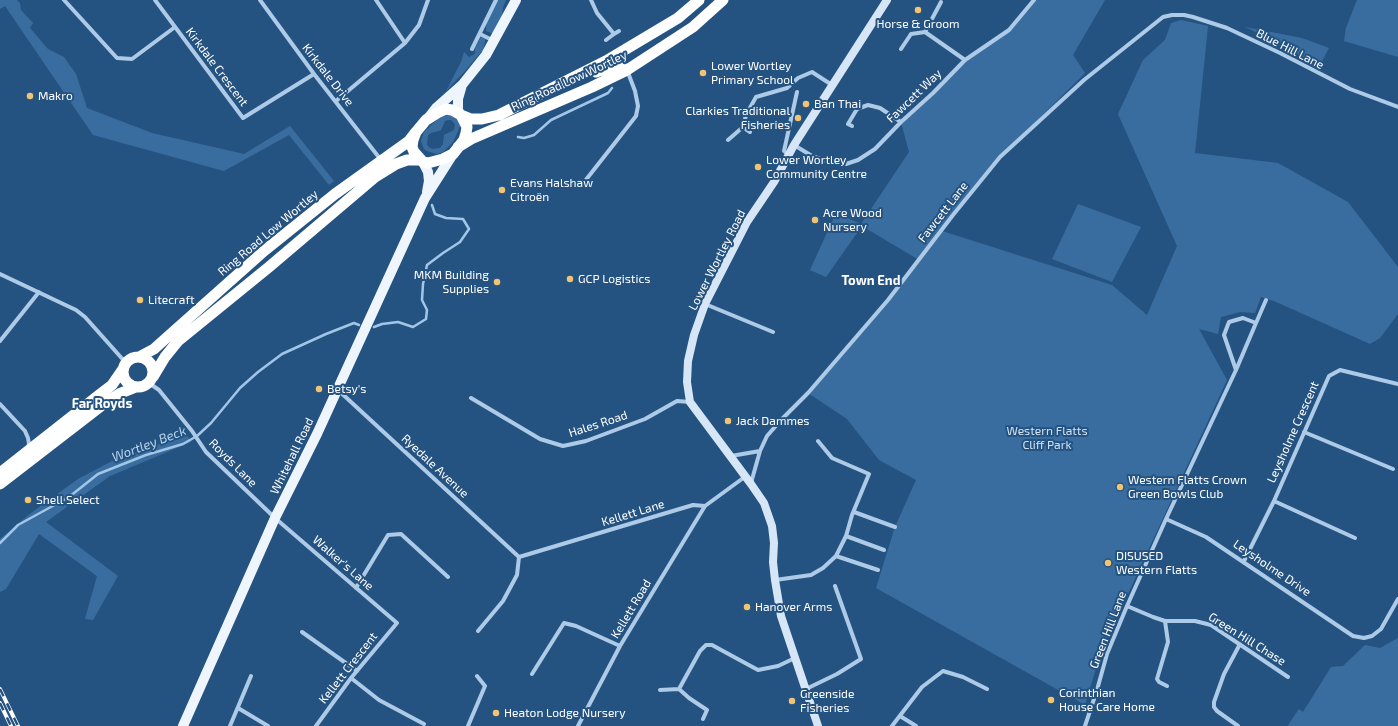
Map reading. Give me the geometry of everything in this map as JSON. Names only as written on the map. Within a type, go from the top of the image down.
[{"type":"highway","name":"Ring Road Low Wortley","points":[[461,115],[471,119],[482,119],[499,115],[606,60],[673,21],[700,0]]},
{"type":"highway","name":"Ring Road Low Wortley","points":[[455,151],[471,139],[592,87],[627,70],[693,27],[723,0]]},
{"type":"highway","points":[[563,83],[616,65],[627,70]]},
{"type":"highway","points":[[125,366],[125,380],[128,384],[136,387],[144,387],[151,380],[165,357],[178,340],[269,267],[375,178],[396,164],[407,160],[428,163],[436,162],[455,151],[464,140],[466,133],[466,127],[461,115],[452,110],[446,109],[426,120],[416,132],[412,147],[414,152],[422,161]]},
{"type":"highway","name":"Ring Road Low Wortley","points":[[139,357],[154,349],[264,251],[335,194],[409,141],[416,132]]},
{"type":"highway","points":[[0,473],[112,385],[125,366],[133,358],[139,357],[151,363],[154,372],[151,380]]},
{"type":"highway","points":[[0,484],[105,403],[136,387]]},
{"type":"main road","points":[[426,120],[436,108],[462,85],[486,55],[516,0]]},
{"type":"main road","points":[[461,115],[458,110],[458,99],[462,85]]},
{"type":"main road","name":"Whitehall Road","points":[[183,726],[275,518],[338,390],[351,358],[425,198],[455,151]]},
{"type":"main road","name":"Whitehall Road","points":[[422,161],[428,172],[429,181],[425,198]]},
{"type":"street","points":[[64,0],[117,58],[132,59],[175,27]]},
{"type":"street","name":"Kirkdale Crescent","points":[[155,0],[243,118],[314,74]]},
{"type":"street","name":"Kirkdale Drive","points":[[260,0],[314,74],[381,160]]},
{"type":"street","points":[[376,0],[405,43]]},
{"type":"street","points":[[336,101],[405,43],[419,25],[428,0]]},
{"type":"street","points":[[472,49],[496,0]]},
{"type":"street","points":[[591,0],[597,13],[614,34]]},
{"type":"street","name":"Lower Wortley Road","points":[[818,726],[781,616],[775,580],[772,526],[764,503],[746,476],[690,402],[687,382],[688,361],[694,335],[705,304],[747,222],[774,182],[794,145],[887,0]]},
{"type":"street","name":"Fawcett Way","points":[[794,145],[812,156],[829,162],[846,164],[858,160],[875,149],[965,60],[1009,30],[1030,1]]},
{"type":"street","points":[[925,32],[941,2]]},
{"type":"street","name":"Blue Hill Lane","points":[[1172,15],[1193,17],[1227,28],[1280,53],[1350,90],[1398,107]]},
{"type":"street","name":"Fawcett Lane","points":[[751,484],[760,451],[767,436],[808,393],[888,300],[952,214],[1000,157],[1084,80],[1163,17],[1172,15]]},
{"type":"street","points":[[606,40],[619,31]]},
{"type":"street","points":[[901,49],[912,34],[925,32],[965,60]]},
{"type":"street","points":[[480,34],[494,41]]},
{"type":"street","points":[[585,181],[636,116],[638,106],[635,91],[627,70]]},
{"type":"street","points":[[728,140],[743,127],[746,115],[756,97],[787,88],[798,78],[812,72],[832,85]]},
{"type":"street","points":[[789,155],[784,151],[797,92]]},
{"type":"street","points":[[852,126],[848,124],[857,109],[868,105],[880,108],[901,122]]},
{"type":"street","points":[[743,127],[750,132]]},
{"type":"street","points":[[0,274],[71,306],[85,316],[125,366]]},
{"type":"street","points":[[0,341],[39,292]]},
{"type":"street","name":"Green Hill Lane","points":[[1085,726],[1107,654],[1127,606],[1236,370],[1266,300]]},
{"type":"street","points":[[705,304],[773,332]]},
{"type":"street","points":[[1236,370],[1224,335],[1229,322],[1243,318],[1256,323]]},
{"type":"street","name":"Leysholme Crescent","points":[[1244,561],[1274,501],[1329,376],[1340,370],[1398,384]]},
{"type":"street","name":"Royds Lane","points":[[151,380],[192,431],[206,452],[275,518]]},
{"type":"street","name":"Ryedale Avenue","points":[[338,390],[519,557]]},
{"type":"street","name":"Hales Road","points":[[471,398],[540,439],[563,446],[586,440],[645,420],[677,402],[690,402]]},
{"type":"street","points":[[0,404],[25,431],[29,444],[26,452]]},
{"type":"street","points":[[1304,432],[1393,469]]},
{"type":"street","points":[[775,580],[811,575],[823,568],[836,556],[846,536],[869,474],[832,458],[818,441]]},
{"type":"street","points":[[731,456],[760,451]]},
{"type":"street","points":[[705,506],[746,476]]},
{"type":"street","points":[[1274,501],[1355,538]]},
{"type":"street","name":"Kellett Lane","points":[[519,557],[693,505],[705,506]]},
{"type":"street","name":"Kellett Road","points":[[578,726],[620,646],[705,506]]},
{"type":"street","points":[[854,512],[895,527]]},
{"type":"street","name":"Walker's Lane","points":[[275,518],[397,623]]},
{"type":"street","name":"Leysholme Drive","points":[[1166,519],[1206,536],[1353,636],[1364,638],[1372,636],[1381,629],[1398,599]]},
{"type":"street","points":[[356,588],[388,536],[401,534],[448,577]]},
{"type":"street","points":[[846,536],[884,550]]},
{"type":"street","points":[[836,556],[878,570]]},
{"type":"street","points":[[478,631],[503,601],[517,575],[519,557]]},
{"type":"street","points":[[805,689],[837,674],[861,659],[835,586]]},
{"type":"street","name":"Green Hill Chase","points":[[1127,606],[1165,621],[1202,622],[1211,625],[1288,677]]},
{"type":"street","points":[[1165,621],[1168,642],[1157,679],[1159,682],[1167,686]]},
{"type":"street","name":"Kellett Crescent","points":[[316,726],[351,678],[397,623]]},
{"type":"street","points":[[532,674],[564,623],[576,626],[620,646]]},
{"type":"street","points":[[302,632],[357,672]]},
{"type":"street","points":[[1238,726],[1217,711],[1214,707],[1214,702],[1224,674],[1240,644]]},
{"type":"street","points":[[679,689],[700,652],[706,645],[712,645],[758,670],[778,666],[795,658]]},
{"type":"street","points":[[892,726],[922,687],[943,671],[963,677],[987,689]]},
{"type":"street","points":[[230,726],[251,676]]},
{"type":"street","points":[[468,726],[485,686],[477,676]]},
{"type":"street","points":[[351,678],[379,700],[424,724]]},
{"type":"street","points":[[660,690],[679,689],[707,710],[703,719]]},
{"type":"street","points":[[238,708],[268,726]]},
{"type":"street","points":[[900,716],[916,726]]},
{"type":"green space","points":[[0,0],[17,0],[20,3],[21,10],[33,23],[30,28],[48,49],[64,57],[76,74],[87,108],[152,133],[244,154],[290,126],[334,181],[329,185],[289,135],[224,171],[93,135],[5,6],[0,9]]},
{"type":"green space","points":[[497,0],[506,0],[503,7],[502,16],[493,33],[491,33],[486,31],[486,25]]},
{"type":"green space","name":"Western Flatts Cliff Park","points":[[1034,0],[1105,0],[1073,55],[1085,73],[1000,157],[942,231],[1112,285],[1147,315],[1177,246],[1118,114],[1143,60],[1165,40],[1171,23],[1181,20],[1208,26],[1195,153],[1278,163],[1348,202],[1398,267],[1398,314],[1380,338],[1370,344],[1274,301],[1261,297],[1255,313],[1240,312],[1221,317],[1218,334],[1199,329],[1227,380],[1101,652],[1085,705],[876,588],[895,527],[916,480],[879,460],[847,419],[808,393],[919,260],[862,226],[826,277],[810,270],[836,213],[861,224],[909,152],[901,122],[965,60],[1009,30]]},
{"type":"green space","points":[[1357,0],[1398,0],[1398,57],[1344,41],[1346,28]]},
{"type":"green space","points":[[1245,27],[1302,38],[1329,48],[1319,67],[1281,44]]},
{"type":"green space","points":[[481,37],[485,39],[483,50],[446,91],[461,62],[464,52],[469,57],[475,54],[475,49]]},
{"type":"green space","points":[[450,114],[454,115],[461,124],[453,142],[443,152],[437,154],[424,149],[421,141],[424,132],[439,118]],"holes":[[[451,120],[455,124],[454,130],[444,135],[443,144],[440,148],[430,148],[427,145],[428,135],[441,130],[445,121]]]},
{"type":"green space","points":[[1078,204],[1141,227],[1112,282],[1052,259]]},
{"type":"green space","points":[[185,432],[191,442],[110,476],[46,522],[118,576],[93,620],[85,619],[97,576],[39,534],[6,589],[0,592],[0,539],[31,513],[78,479],[114,460],[159,444]]},
{"type":"green space","points":[[1398,638],[1398,726],[1288,726],[1299,709],[1303,712],[1331,667],[1343,666],[1365,645],[1380,648]]},
{"type":"waterway","name":"Wortley Beck","points":[[518,137],[524,138],[534,135],[551,120],[608,93],[612,88]]},
{"type":"waterway","name":"Wortley Beck","points":[[374,327],[382,324],[398,322],[413,327],[426,319],[427,310],[422,300],[423,284],[427,265],[460,242],[469,229],[463,219],[446,218],[435,214],[432,205]]},
{"type":"waterway","name":"Wortley Beck","points":[[0,543],[18,525],[69,497],[98,474],[146,455],[183,444],[197,436],[211,423],[240,388],[282,354],[354,323],[359,325]]},
{"type":"railway","points":[[0,689],[18,726]]},
{"type":"railway","points":[[0,703],[11,726]]},
{"type":"place","name":"Horse & Groom","points":[[918,10]]},
{"type":"place","name":"Lower Wortley Primary School","points":[[703,73]]},
{"type":"place","name":"Makro","points":[[30,96]]},
{"type":"place","name":"Ban Thai","points":[[806,104]]},
{"type":"place","name":"Clarkies Traditional Fisheries","points":[[798,118]]},
{"type":"place","name":"Lower Wortley Community Centre","points":[[758,167]]},
{"type":"place","name":"Evans Halshaw Citroën","points":[[502,190]]},
{"type":"place","name":"Acre Wood Nursery","points":[[815,220]]},
{"type":"place","name":"GCP Logistics","points":[[570,279]]},
{"type":"place","name":"MKM Building Supplies","points":[[497,282]]},
{"type":"place","name":"Litecraft","points":[[140,300]]},
{"type":"place","name":"Betsy's","points":[[319,389]]},
{"type":"place","name":"Jack Dammes","points":[[728,421]]},
{"type":"place","name":"Western Flatts Crown Green Bowls Club","points":[[1120,487]]},
{"type":"place","name":"Shell Select","points":[[28,500]]},
{"type":"place","name":"DISUSED Western Flatts","points":[[1108,563]]},
{"type":"place","name":"Hanover Arms","points":[[747,607]]},
{"type":"place","name":"Corinthian House Care Home","points":[[1051,700]]},
{"type":"place","name":"Greenside Fisheries","points":[[792,701]]},
{"type":"place","name":"Heaton Lodge Nursery","points":[[496,713]]},
{"type":"district","name":"Town End","points":[[871,281]]},
{"type":"district","name":"Far Royds","points":[[102,404]]}]
